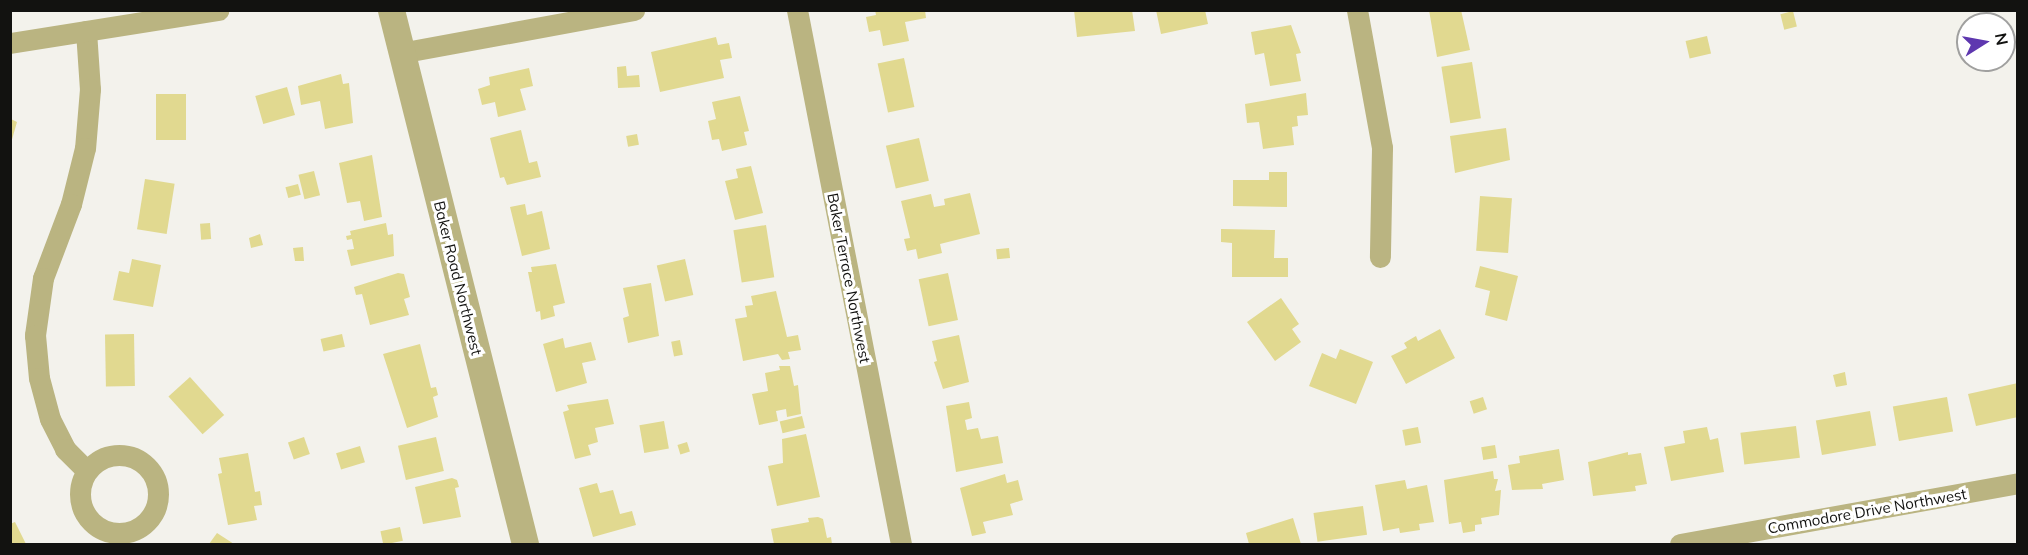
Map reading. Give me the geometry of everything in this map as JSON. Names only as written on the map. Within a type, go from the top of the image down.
[{"type":"street","points":[[10,43],[218,10]]},
{"type":"street","name":"Baker Road Northwest","points":[[391,10],[525,544]]},
{"type":"street","points":[[400,53],[634,10]]},
{"type":"street","name":"Baker Terrace Northwest","points":[[796,10],[902,544]]},
{"type":"street","points":[[1357,10],[1382,148],[1380,257]]},
{"type":"street","points":[[86,31],[90,89],[85,148],[71,204],[43,278],[35,335],[39,378],[50,419],[66,449],[87,471]]},
{"type":"street","name":"Commodore Drive Northwest","points":[[1680,544],[2018,483]]},
{"type":"building","points":[[875,10],[925,10],[926,18],[905,22],[909,41],[883,46],[880,30],[869,32],[866,17],[876,15]]},
{"type":"building","points":[[1074,10],[1132,10],[1135,31],[1077,37]]},
{"type":"building","points":[[1156,10],[1205,10],[1208,24],[1161,34]]},
{"type":"building","points":[[1429,10],[1461,10],[1470,50],[1437,57]]},
{"type":"building","points":[[1793,11],[1797,27],[1784,30],[1780,14]]},
{"type":"building","points":[[1291,25],[1301,53],[1296,54],[1301,81],[1270,86],[1264,53],[1255,55],[1251,32]]},
{"type":"building","points":[[1707,36],[1711,54],[1690,58],[1686,41]]},
{"type":"building","points":[[716,37],[718,45],[729,43],[732,58],[720,60],[724,78],[660,92],[651,52]]},
{"type":"building","points":[[904,58],[914,107],[888,113],[878,64]]},
{"type":"building","points":[[1472,62],[1481,118],[1450,123],[1441,67]]},
{"type":"building","points":[[626,66],[627,76],[639,75],[640,87],[618,88],[617,67]]},
{"type":"building","points":[[529,68],[533,86],[520,89],[526,110],[498,117],[495,102],[482,105],[478,89],[490,85],[489,77]]},
{"type":"building","points":[[341,74],[343,84],[349,83],[353,123],[325,129],[320,101],[301,105],[298,86]]},
{"type":"building","points":[[287,87],[295,115],[263,124],[255,96]]},
{"type":"building","points":[[1306,93],[1308,115],[1297,116],[1298,126],[1292,127],[1294,145],[1263,149],[1259,122],[1247,123],[1245,104]]},
{"type":"building","points":[[156,94],[186,94],[186,140],[156,140]]},
{"type":"building","points":[[740,96],[749,131],[744,132],[747,145],[722,151],[719,139],[712,140],[708,121],[716,119],[712,102]]},
{"type":"building","points":[[10,113],[11,119],[17,122],[11,143]]},
{"type":"building","points":[[1506,128],[1510,160],[1455,173],[1450,136]]},
{"type":"building","points":[[521,130],[529,163],[537,161],[541,177],[507,185],[504,177],[500,178],[490,138]]},
{"type":"building","points":[[637,134],[639,145],[628,147],[626,136]]},
{"type":"building","points":[[919,138],[929,181],[896,189],[886,146]]},
{"type":"building","points":[[372,155],[382,217],[364,221],[360,201],[347,203],[339,163]]},
{"type":"building","points":[[751,166],[763,213],[735,220],[725,181],[738,178],[736,169]]},
{"type":"building","points":[[314,171],[320,195],[305,199],[298,175]]},
{"type":"building","points":[[1269,172],[1287,172],[1287,207],[1233,206],[1233,180],[1269,180]]},
{"type":"building","points":[[145,179],[175,184],[167,234],[137,229]]},
{"type":"building","points":[[298,184],[301,195],[288,198],[285,187]]},
{"type":"building","points":[[970,193],[980,234],[940,244],[942,253],[918,259],[916,249],[907,251],[904,239],[910,238],[901,201],[931,194],[934,207],[945,205],[944,199]]},
{"type":"building","points":[[1480,196],[1512,198],[1508,253],[1476,251]]},
{"type":"building","points":[[525,204],[527,215],[542,211],[550,249],[522,256],[510,207]]},
{"type":"building","points":[[210,223],[211,239],[201,240],[200,224]]},
{"type":"building","points":[[386,223],[388,235],[393,234],[394,256],[351,266],[347,250],[354,249],[352,239],[347,240],[346,236],[351,235],[350,231]]},
{"type":"building","points":[[766,225],[774,277],[742,283],[733,230]]},
{"type":"building","points":[[1221,229],[1275,230],[1274,258],[1288,258],[1288,277],[1232,277],[1232,243],[1221,242]]},
{"type":"building","points":[[260,234],[263,245],[251,248],[249,238]]},
{"type":"building","points":[[303,247],[304,261],[295,261],[293,248]]},
{"type":"building","points":[[1009,248],[1010,258],[997,259],[996,249]]},
{"type":"building","points":[[132,259],[161,265],[153,307],[113,300],[119,271],[129,273]]},
{"type":"building","points":[[685,259],[693,295],[665,302],[657,266]]},
{"type":"building","points":[[556,264],[565,303],[553,306],[555,316],[541,320],[540,311],[536,312],[528,272],[532,272],[531,267]]},
{"type":"building","points":[[1480,266],[1518,276],[1507,321],[1485,315],[1490,291],[1475,287]]},
{"type":"building","points":[[398,273],[404,274],[410,297],[404,299],[409,315],[370,325],[362,294],[356,295],[354,287]]},
{"type":"building","points":[[948,273],[958,320],[929,326],[919,279]]},
{"type":"building","points":[[651,283],[659,336],[628,343],[623,318],[629,316],[623,288]]},
{"type":"building","points":[[776,291],[787,337],[798,335],[801,350],[788,352],[790,359],[782,360],[778,354],[743,361],[735,319],[747,317],[745,306],[753,305],[751,296]]},
{"type":"building","points":[[1281,298],[1299,324],[1292,329],[1301,342],[1275,361],[1247,322]]},
{"type":"building","points":[[1440,329],[1455,358],[1406,384],[1391,356],[1407,348],[1404,343],[1416,336],[1418,341]]},
{"type":"building","points":[[134,334],[135,386],[106,386],[105,335]]},
{"type":"building","points":[[342,334],[345,347],[323,352],[321,339]]},
{"type":"building","points":[[959,335],[969,382],[943,389],[934,362],[937,361],[932,341]]},
{"type":"building","points":[[563,338],[565,348],[591,342],[596,360],[582,363],[587,383],[556,392],[543,344]]},
{"type":"building","points":[[680,340],[683,355],[674,356],[671,342]]},
{"type":"building","points":[[420,344],[431,388],[436,387],[438,395],[433,397],[438,417],[407,428],[383,354]]},
{"type":"building","points":[[1340,349],[1373,362],[1356,404],[1309,386],[1322,353],[1336,359]]},
{"type":"building","points":[[779,366],[790,366],[794,386],[798,385],[801,414],[787,417],[786,409],[776,411],[778,421],[759,425],[752,394],[768,391],[765,373],[780,370]]},
{"type":"building","points":[[1845,372],[1847,385],[1836,387],[1833,375]]},
{"type":"building","points":[[190,377],[224,415],[203,434],[168,396]]},
{"type":"building","points":[[2018,383],[2018,417],[1976,426],[1968,394]]},
{"type":"building","points":[[1483,397],[1487,409],[1474,414],[1470,401]]},
{"type":"building","points":[[1947,397],[1953,431],[1899,441],[1893,407]]},
{"type":"building","points":[[608,399],[614,424],[595,428],[598,442],[588,445],[591,455],[575,459],[563,412],[569,410],[567,405]]},
{"type":"building","points":[[969,402],[972,418],[965,420],[967,430],[978,428],[981,439],[998,436],[1003,463],[956,472],[946,406]]},
{"type":"building","points":[[1870,411],[1876,445],[1822,455],[1816,421]]},
{"type":"building","points":[[802,416],[805,428],[783,433],[780,422]]},
{"type":"building","points":[[664,421],[669,449],[644,453],[639,425]]},
{"type":"building","points":[[1796,426],[1800,458],[1744,465],[1740,433]]},
{"type":"building","points":[[1418,427],[1421,443],[1405,446],[1402,430]]},
{"type":"building","points":[[1707,427],[1710,440],[1718,438],[1724,472],[1671,481],[1664,447],[1685,443],[1683,431]]},
{"type":"building","points":[[806,434],[820,497],[777,506],[768,466],[783,463],[782,439]]},
{"type":"building","points":[[304,437],[310,454],[294,460],[288,443]]},
{"type":"building","points":[[436,437],[444,471],[406,480],[398,446]]},
{"type":"building","points":[[687,442],[690,452],[680,454],[677,445]]},
{"type":"building","points":[[1495,445],[1497,458],[1483,460],[1481,447]]},
{"type":"building","points":[[360,446],[365,462],[341,470],[336,453]]},
{"type":"building","points":[[1559,449],[1564,480],[1542,484],[1543,489],[1512,490],[1508,465],[1520,463],[1519,456]]},
{"type":"building","points":[[1628,452],[1628,455],[1641,453],[1647,484],[1635,486],[1636,491],[1593,496],[1588,462]]},
{"type":"building","points":[[248,453],[255,492],[260,491],[262,505],[254,506],[257,520],[228,525],[218,474],[222,473],[219,458]]},
{"type":"building","points":[[1493,471],[1494,479],[1498,479],[1495,491],[1501,490],[1499,515],[1481,518],[1482,524],[1475,525],[1475,531],[1463,533],[1461,522],[1449,524],[1444,480]]},
{"type":"building","points":[[1005,474],[1007,483],[1018,480],[1023,500],[1010,504],[1013,515],[983,522],[986,533],[972,536],[960,488]]},
{"type":"building","points":[[452,478],[457,480],[459,487],[455,488],[461,517],[423,524],[415,487]]},
{"type":"building","points":[[1405,480],[1407,489],[1427,485],[1434,522],[1419,524],[1420,530],[1400,533],[1399,528],[1383,531],[1375,485]]},
{"type":"building","points":[[597,483],[600,493],[613,490],[620,514],[632,511],[636,525],[593,537],[579,488]]},
{"type":"building","points":[[1363,506],[1367,535],[1318,542],[1313,513]]},
{"type":"building","points":[[808,518],[823,519],[827,538],[831,537],[832,544],[774,544],[771,529],[809,522]]},
{"type":"building","points":[[1293,518],[1301,544],[1249,544],[1246,533]]},
{"type":"building","points":[[15,522],[26,544],[10,544],[10,524]]},
{"type":"building","points":[[400,527],[403,541],[383,544],[380,531]]},
{"type":"building","points":[[217,533],[234,544],[209,544]]}]
